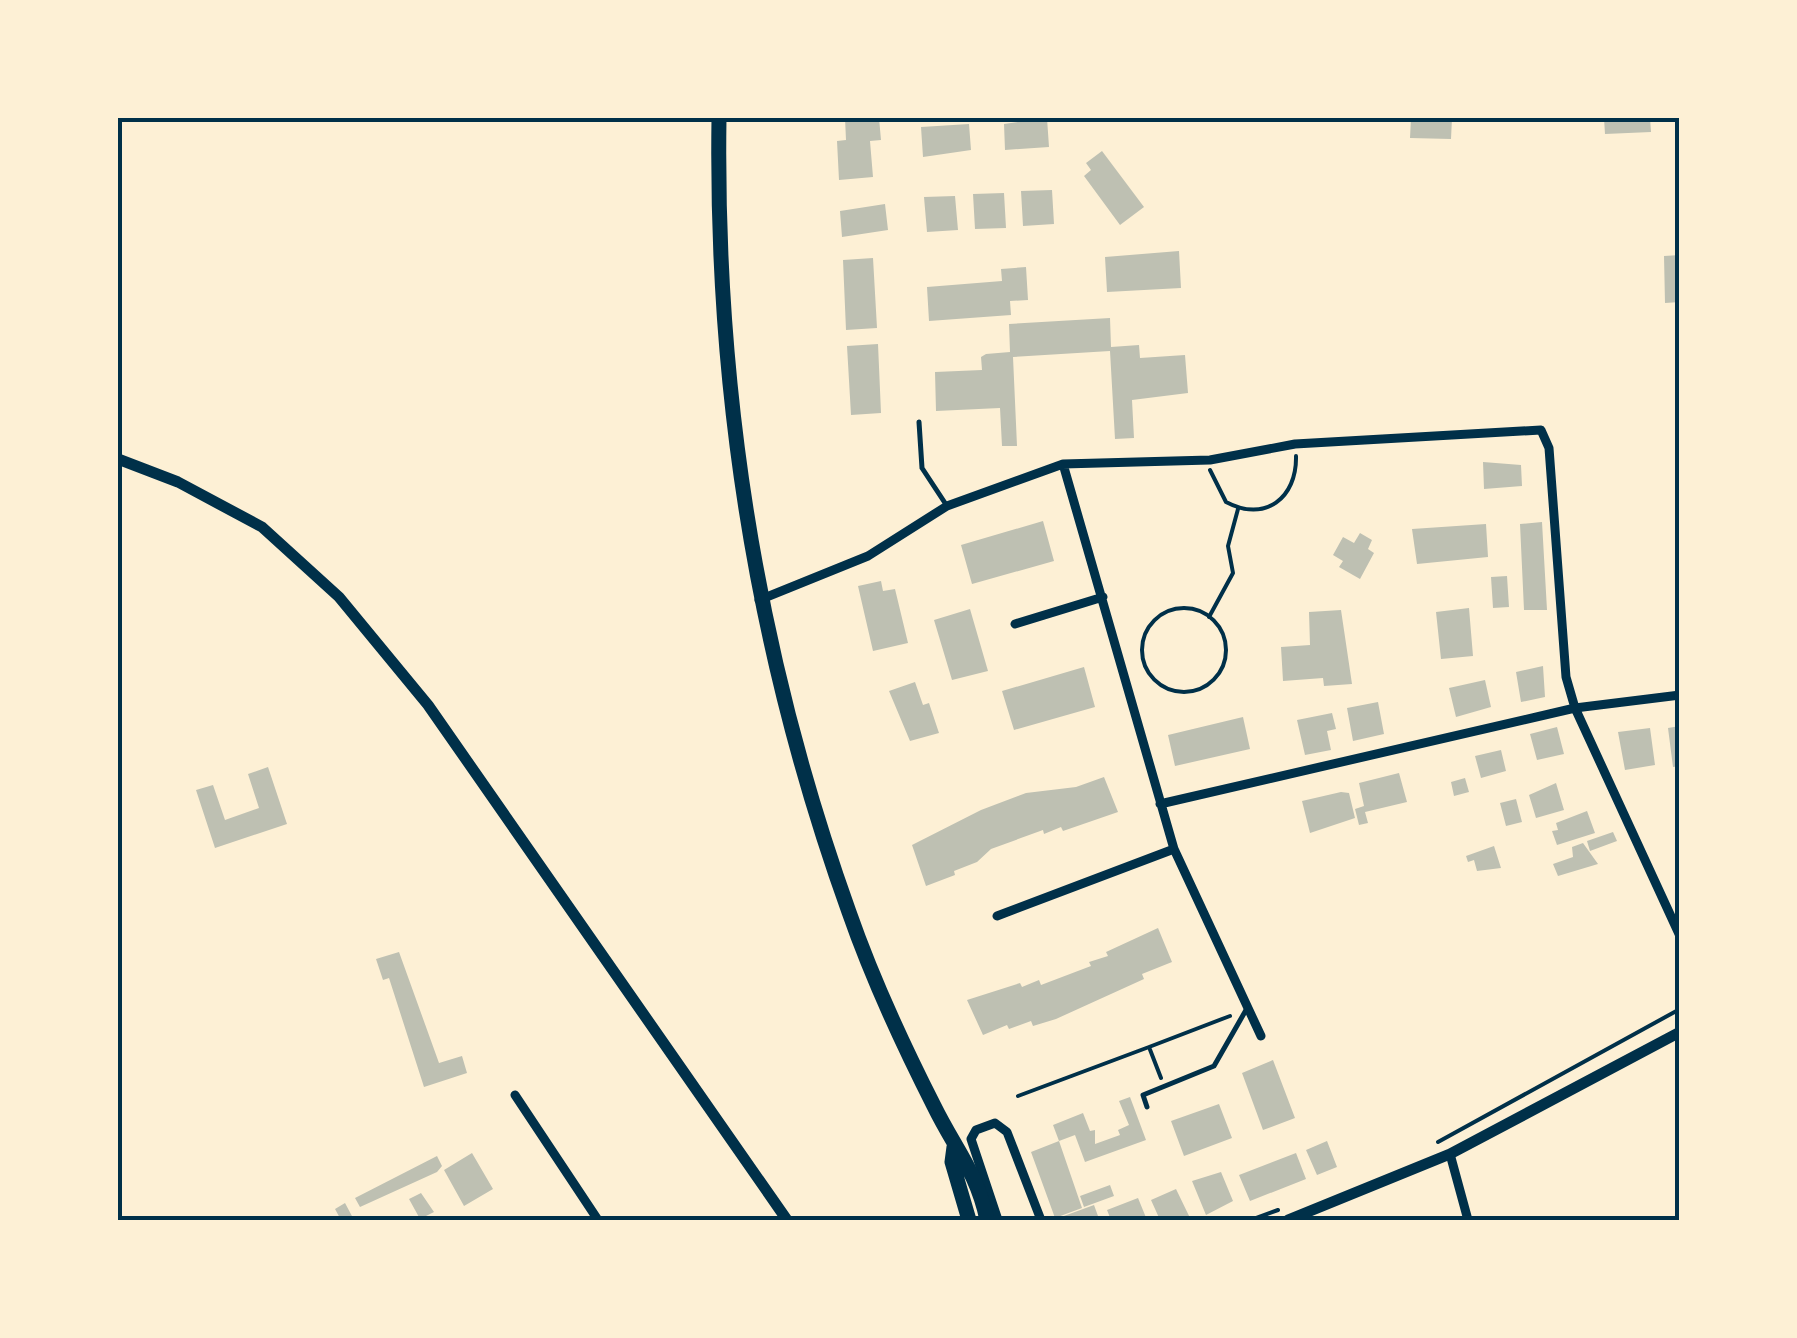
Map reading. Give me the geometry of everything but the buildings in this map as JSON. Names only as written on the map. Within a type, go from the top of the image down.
[{"type":"main road","points":[[719,118],[722,323],[759,600],[796,750],[850,914],[905,1049],[954,1147],[974,1172],[987,1220]]},
{"type":"main road","points":[[954,1147],[952,1162],[968,1220]]},
{"type":"street","points":[[759,600],[868,556],[948,506],[1063,464],[1210,460],[1295,444],[1541,430],[1549,448],[1566,677],[1575,708],[1680,936]]},
{"type":"street","points":[[118,458],[178,482],[262,527],[339,597],[428,705],[787,1220]]},
{"type":"street","points":[[1063,464],[1174,849],[1261,1036]]},
{"type":"street","points":[[1015,624],[1103,597]]},
{"type":"street","points":[[1160,804],[1575,708],[1680,695]]},
{"type":"street","points":[[997,916],[1174,849]]},
{"type":"street","points":[[1288,1220],[1450,1154],[1680,1032]]},
{"type":"street","points":[[515,1095],[598,1220]]},
{"type":"street","points":[[998,1220],[971,1139],[976,1130],[994,1123],[1007,1132],[1041,1220]]},
{"type":"street","points":[[1450,1154],[1468,1220]]},
{"type":"lane","points":[[919,422],[922,468],[948,506]]},
{"type":"lane","points":[[1147,1107],[1143,1095],[1214,1066],[1246,1010]]},
{"type":"path","points":[[1210,460],[1218,494],[1238,509],[1256,511],[1273,506],[1288,494],[1295,478],[1295,444]]},
{"type":"path","points":[[1208,618],[1234,573],[1228,546],[1238,509]]},
{"type":"path","points":[[1176,608],[1208,618],[1224,637],[1225,655],[1220,672],[1208,685],[1185,693],[1168,690],[1151,678],[1142,639],[1150,624],[1176,608]]},
{"type":"path","points":[[1423,1148],[1680,1009]]},
{"type":"path","points":[[1018,1096],[1246,1010]]},
{"type":"path","points":[[1149,1046],[1164,1088]]},
{"type":"path","points":[[1251,1220],[1282,1208]]}]
